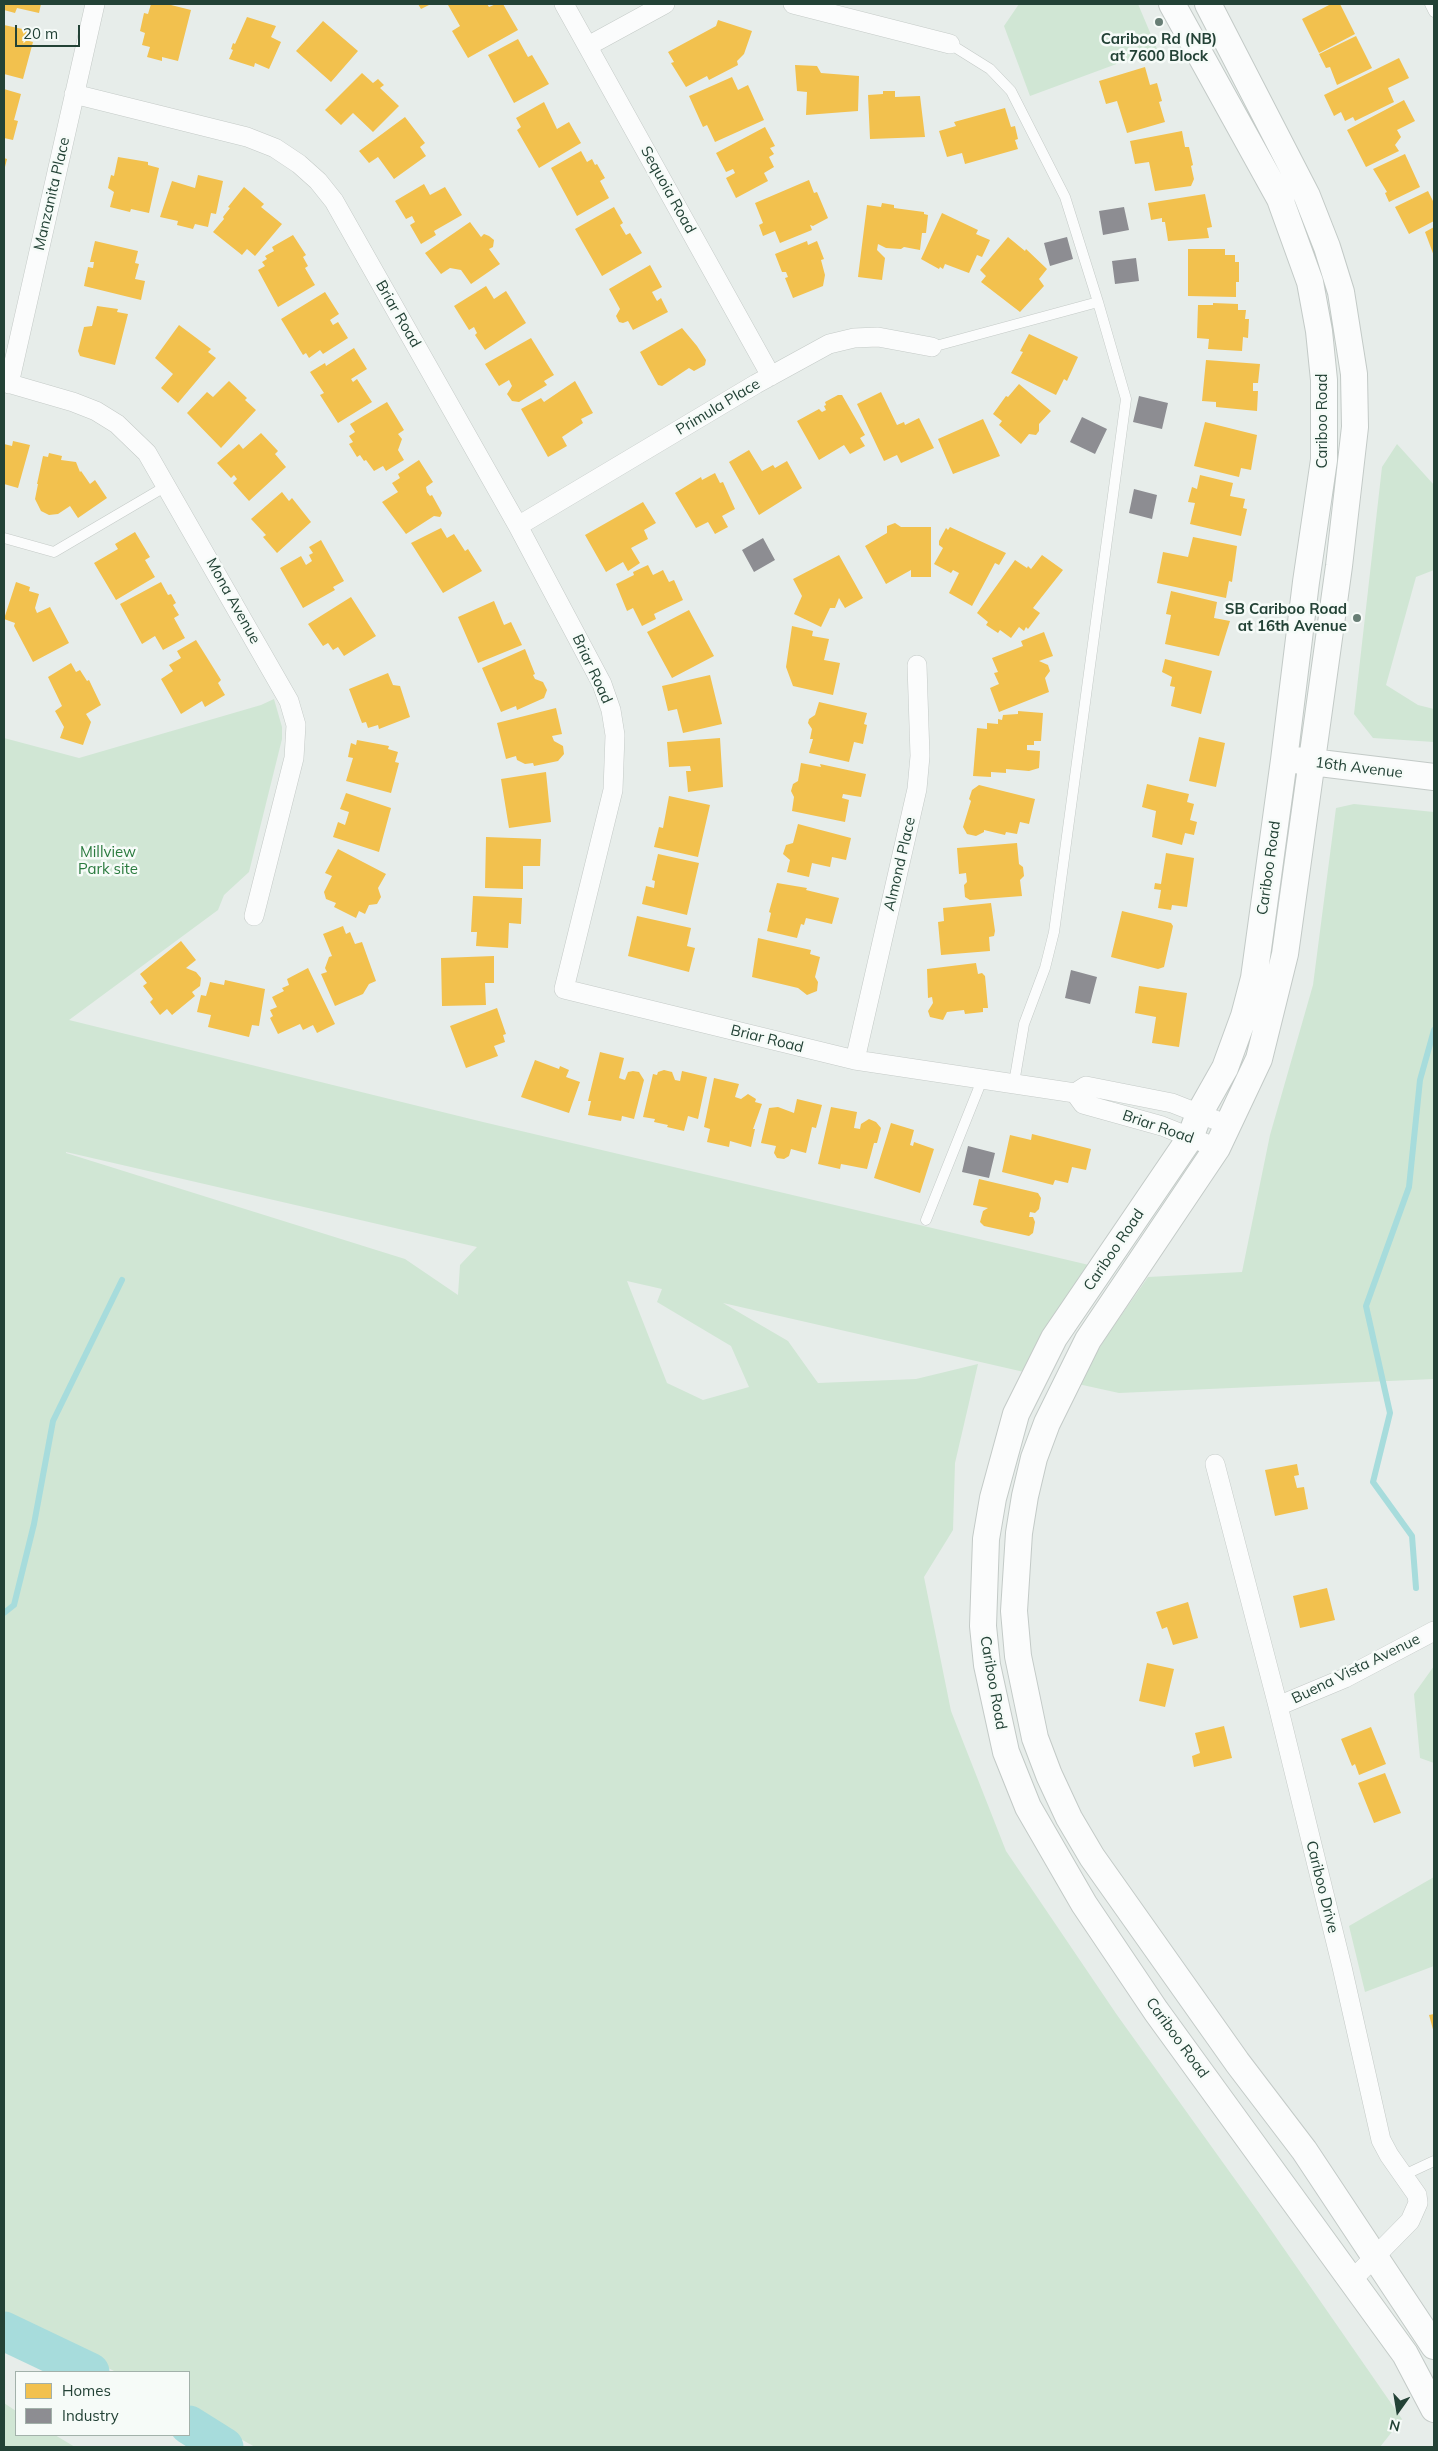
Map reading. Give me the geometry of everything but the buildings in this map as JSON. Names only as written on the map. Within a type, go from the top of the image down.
[{"type":"street","name":"Manzanita Place","points":[[6,383],[95,4]]},
{"type":"street","name":"Sequoia Road","points":[[564,4],[771,376]]},
{"type":"street","points":[[588,46],[665,4]]},
{"type":"street","points":[[793,4],[950,44]]},
{"type":"street","name":"Cariboo Road","points":[[1172,4],[1280,199],[1310,282],[1319,331],[1324,380],[1324,460],[1254,978],[1247,1006],[1225,1068],[1199,1114],[1190,1138],[1054,1338],[1016,1414],[993,1498],[986,1539],[983,1626],[987,1665],[1006,1752],[1028,1807],[1045,1840],[1084,1904],[1156,2011],[1404,2354],[1434,2409]]},
{"type":"street","name":"Cariboo Road","points":[[1208,4],[1307,196],[1327,247],[1341,292],[1350,338],[1354,374],[1355,427],[1339,566],[1284,954],[1259,1059],[1222,1137],[1088,1340],[1047,1423],[1027,1487],[1020,1533],[1014,1610],[1018,1656],[1035,1738],[1049,1775],[1069,1818],[1092,1857],[1237,2062],[1304,2150],[1434,2346]]},
{"type":"street","name":"Briar Road","points":[[74,94],[247,137],[274,148],[298,164],[318,181],[334,201],[518,526],[602,684],[611,710],[615,735],[613,790],[564,989],[855,1060],[1075,1093],[1084,1104],[1162,1126],[1190,1138],[1222,1137]]},
{"type":"street","name":"Primula Place","points":[[518,526],[828,344],[854,338],[893,339],[932,348]]},
{"type":"street","name":"Mona Avenue","points":[[6,383],[73,402],[96,411],[117,424],[147,453],[168,485],[293,711],[296,740],[294,758],[254,916]]},
{"type":"street","name":"Almond Place","points":[[855,1060],[917,790],[920,756],[917,666]]},
{"type":"street","name":"16th Avenue","points":[[1284,760],[1434,778]]},
{"type":"street","name":"Briar Road","points":[[1075,1093],[1086,1086],[1172,1104],[1199,1114],[1222,1137]]},
{"type":"street","name":"Cariboo Drive","points":[[1215,1464],[1278,1706],[1342,1966],[1381,2140],[1417,2195],[1416,2212],[1376,2257],[1352,2280]]},
{"type":"street","name":"Buena Vista Avenue","points":[[1278,1706],[1345,1678],[1434,1631]]},
{"type":"lane","points":[[1430,4],[1434,12]]},
{"type":"lane","points":[[950,44],[990,69],[1011,91],[1064,197],[1098,302],[1126,399],[1054,932],[1045,968],[1024,1024],[1014,1083]]},
{"type":"lane","points":[[932,348],[1098,302]]},
{"type":"lane","points":[[4,538],[54,552],[168,485]]},
{"type":"lane","points":[[926,1220],[982,1080]]},
{"type":"lane","points":[[1404,2175],[1434,2161]]},
{"type":"green space","points":[[1019,4],[1138,4],[1157,49],[1030,96],[1004,26]]},
{"type":"green space","points":[[1397,444],[1434,485],[1434,570],[1416,577],[1386,685],[1418,705],[1434,709],[1434,742],[1373,738],[1354,714],[1382,467]]},
{"type":"green space","name":"Millview Park site","points":[[274,699],[282,727],[282,739],[249,872],[224,895],[218,910],[69,1020],[483,1122],[1089,1265],[1024,1372],[723,1303],[788,1341],[818,1383],[916,1379],[978,1364],[955,1463],[953,1530],[924,1577],[951,1711],[1006,1851],[1117,2015],[1262,2217],[1402,2419],[1380,2447],[255,2447],[190,2411],[190,2371],[114,2371],[4,2315],[4,738],[79,758],[261,705]],"holes":[[[66,1152],[477,1247],[460,1265],[458,1295],[405,1259]],[[627,1281],[662,1289],[657,1302],[731,1346],[749,1387],[703,1400],[667,1383]]]},
{"type":"green space","points":[[1354,804],[1434,812],[1434,1379],[1119,1393],[1078,1384],[1106,1337],[1148,1277],[1242,1272],[1270,1135],[1313,985],[1336,808]]},
{"type":"green space","points":[[1434,1666],[1434,1763],[1420,1758],[1414,1694]]},
{"type":"green space","points":[[1434,1877],[1434,1966],[1365,1992],[1349,1926]]},
{"type":"green space","points":[[4,2403],[15,2410],[15,2436],[57,2436],[75,2447],[4,2447]]},
{"type":"waterway","points":[[1416,1588],[1412,1536],[1373,1482],[1390,1413],[1366,1306],[1409,1187],[1420,1080],[1434,1030]]},
{"type":"waterway","points":[[4,1613],[14,1605],[34,1524],[53,1421],[122,1280]]},
{"type":"waterway","points":[[4,2331],[88,2371]]},
{"type":"waterway","points":[[190,2426],[224,2447]]},
{"type":"place","name":"Cariboo Rd (NB) at 7600 Block","points":[[1159,22]]},
{"type":"place","name":"SB Cariboo Road at 16th Avenue","points":[[1357,618]]}]
